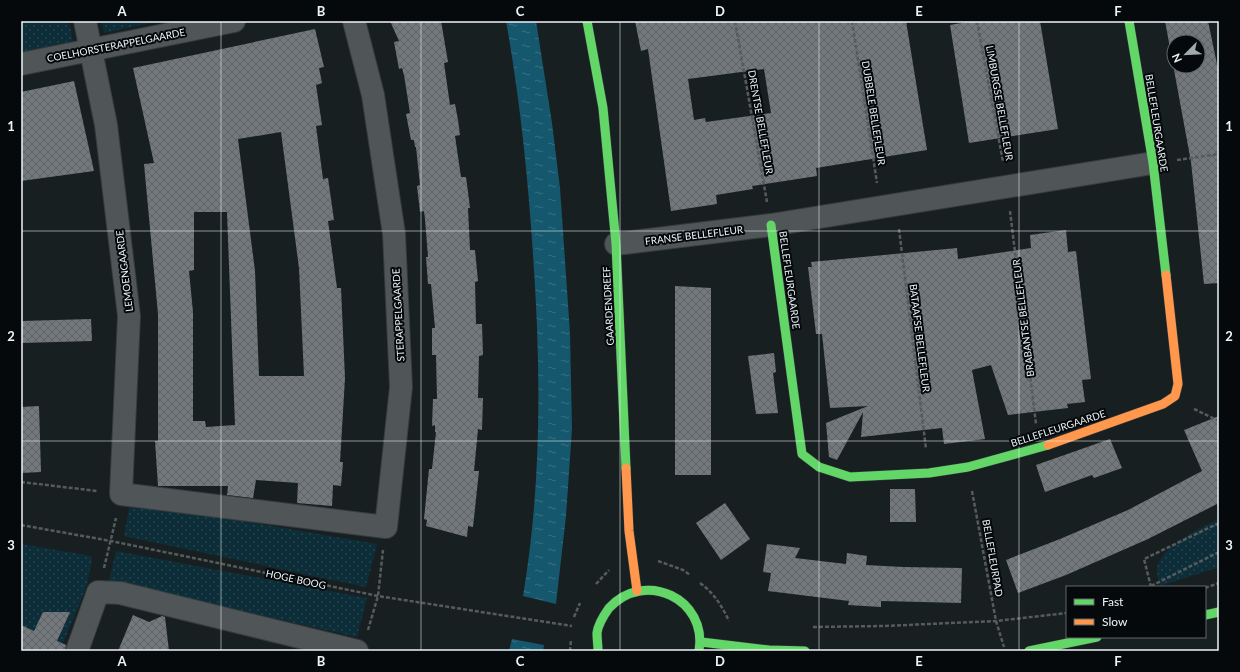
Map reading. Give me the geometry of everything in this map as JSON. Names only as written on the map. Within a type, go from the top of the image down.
[{"type":"street","name":"LEMOENGAARDE","points":[[85,21],[93,50],[106,126],[129,316],[121,494]]},
{"type":"street","name":"COELHORSTERAPPELGAARDE","points":[[21,64],[234,21]]},
{"type":"street","name":"STERAPPELGAARDE","points":[[354,21],[373,96],[394,234],[401,387],[386,527]]},
{"type":"street","name":"GAARDENDREEF","points":[[587,21],[604,108],[616,244],[629,531],[636,590]]},
{"type":"street","name":"BELLEFLEURGAARDE","points":[[771,225],[802,454],[819,467],[850,477],[929,473],[968,467],[1039,448],[1163,404],[1175,396],[1178,384],[1153,164],[1129,21]]},
{"type":"street","points":[[771,225],[1153,164]]},
{"type":"street","name":"FRANSE BELLEFLEUR","points":[[616,244],[771,225]]},
{"type":"street","points":[[121,494],[386,527]]},
{"type":"street","points":[[598,651],[598,629],[607,610],[623,596],[636,590],[658,590],[668,593],[684,603],[698,626],[700,646],[805,651]]},
{"type":"street","points":[[77,651],[98,592],[120,593],[357,651]]},
{"type":"street","points":[[1206,615],[1219,612]]},
{"type":"street","points":[[1029,651],[1092,638]]},
{"type":"path","name":"DRENTSE BELLEFLEUR","points":[[735,21],[771,225]]},
{"type":"path","name":"DUBBELE BELLEFLEUR","points":[[852,21],[888,206]]},
{"type":"path","name":"LIMBURGSE BELLEFLEUR","points":[[977,21],[1008,188]]},
{"type":"path","points":[[1153,164],[1219,154]]},
{"type":"path","name":"BRABANTSE BELLEFLEUR","points":[[1008,188],[1039,448]]},
{"type":"path","name":"BATAAFSE BELLEFLEUR","points":[[888,206],[929,473]]},
{"type":"path","name":"BELLEFLEURPAD","points":[[968,467],[996,621],[1005,651]]},
{"type":"path","points":[[21,482],[121,494],[98,592]]},
{"type":"path","points":[[1151,586],[1144,559],[1219,523]]},
{"type":"path","name":"HOGE BOOG","points":[[21,525],[111,541],[378,596],[572,626]]},
{"type":"path","points":[[374,612],[378,596],[386,527]]},
{"type":"path","points":[[1153,586],[1219,552]]},
{"type":"path","points":[[1206,588],[1219,583]]},
{"type":"path","points":[[807,627],[884,626],[996,621],[1066,612]]},
{"type":"shaded area","points":[[21,21],[69,21],[73,41],[21,52]]},
{"type":"shaded area","points":[[101,21],[159,21],[104,33]]},
{"type":"shaded area","points":[[130,502],[377,544],[366,587],[124,536]]},
{"type":"shaded area","points":[[1219,518],[1219,567],[1160,586],[1157,571],[1159,562],[1164,554],[1191,533]]},
{"type":"shaded area","points":[[21,544],[91,556],[92,559],[87,585],[60,651],[21,651]]},
{"type":"shaded area","points":[[116,551],[367,598],[357,637],[109,581]]},
{"type":"water","points":[[506,21],[536,21],[552,123],[560,188],[570,333],[572,429],[566,516],[556,604],[523,596],[534,511],[537,469],[538,383],[536,298],[526,167]]},
{"type":"water","points":[[512,639],[544,645],[543,651],[509,651]]},
{"type":"building","points":[[390,21],[441,21],[448,62],[444,63],[450,105],[455,104],[458,120],[460,135],[455,136],[461,177],[466,177],[468,192],[470,208],[468,208],[470,250],[475,250],[478,281],[475,282],[476,324],[482,324],[483,355],[479,356],[478,398],[483,398],[482,430],[478,429],[474,471],[479,471],[473,527],[468,526],[467,537],[426,526],[427,520],[424,519],[429,469],[432,469],[436,432],[435,425],[432,426],[433,399],[437,399],[436,355],[432,355],[432,328],[435,328],[431,284],[428,284],[426,257],[428,257],[424,211],[420,212],[417,186],[420,185],[416,147],[414,140],[411,140],[406,114],[410,113],[404,75],[402,68],[399,69],[394,42],[399,41]]},
{"type":"building","points":[[635,21],[906,21],[927,150],[816,168],[817,176],[752,186],[753,189],[716,195],[717,204],[671,211],[648,49],[641,51]],"holes":[[[764,69],[771,113],[706,122],[705,118],[694,120],[688,79]]]},
{"type":"building","points":[[972,21],[1040,21],[1058,129],[969,143],[950,25]]},
{"type":"building","points":[[1165,21],[1208,21],[1219,74],[1219,283],[1204,284],[1191,162],[1175,74],[1206,74],[1206,34],[1167,34]]},
{"type":"building","points":[[315,29],[324,67],[319,68],[322,83],[316,85],[322,125],[316,126],[323,179],[328,178],[334,220],[328,221],[337,288],[341,288],[345,378],[340,462],[343,462],[341,486],[333,485],[332,506],[297,503],[298,483],[256,480],[253,498],[227,495],[228,486],[158,486],[155,441],[158,441],[158,314],[144,164],[154,163],[133,68]],"holes":[[[281,132],[299,268],[304,376],[259,376],[255,271],[238,139]],[[194,212],[227,212],[235,425],[206,427],[205,421],[193,421],[193,312],[189,271],[194,270]]]},
{"type":"building","points":[[74,81],[94,171],[21,181],[21,92]]},
{"type":"building","points":[[1066,230],[1068,252],[1076,251],[1091,379],[1082,380],[1085,402],[1067,404],[1068,408],[1008,415],[991,365],[972,370],[985,439],[944,444],[942,428],[861,437],[863,412],[837,460],[829,457],[826,423],[868,406],[830,408],[822,334],[816,334],[808,267],[812,267],[811,262],[957,248],[958,259],[1031,248],[1030,235]]},
{"type":"building","points":[[675,286],[711,288],[711,475],[675,475]]},
{"type":"building","points":[[91,319],[92,341],[21,343],[21,321]]},
{"type":"building","points":[[774,353],[776,372],[773,373],[778,413],[756,414],[748,356]]},
{"type":"building","points":[[39,406],[41,472],[21,473],[21,407]]},
{"type":"building","points":[[1219,416],[1219,509],[1217,504],[1148,539],[1066,575],[1018,593],[1006,560],[1128,510],[1202,471],[1184,430]]},
{"type":"building","points":[[1110,439],[1122,468],[1094,478],[1092,475],[1045,492],[1036,465]]},
{"type":"building","points":[[890,489],[915,489],[916,522],[890,522]]},
{"type":"building","points":[[725,503],[750,539],[721,560],[696,523]]},
{"type":"building","points":[[767,544],[800,548],[795,558],[846,564],[847,553],[867,556],[866,565],[962,568],[961,603],[881,601],[881,607],[848,605],[849,601],[768,591],[771,573],[763,572]]},
{"type":"building","points":[[43,612],[70,612],[57,641],[66,645],[65,651],[21,651],[21,625],[34,631]]},
{"type":"building","points":[[133,615],[149,622],[162,616],[165,617],[169,651],[118,651]]},
{"type":"traffic: fast","points":[[587,21],[603,108],[616,244],[626,468]]},
{"type":"traffic: fast","points":[[1129,21],[1153,163],[1166,275]]},
{"type":"traffic: fast","points":[[771,225],[802,454],[819,467],[850,477],[929,473],[968,467],[1048,445]]},
{"type":"traffic: fast","points":[[598,651],[597,633],[599,626],[609,608],[624,597],[640,591],[656,591],[671,595],[684,604],[694,617],[699,633],[699,651]]},
{"type":"traffic: fast","points":[[1206,615],[1219,612]]},
{"type":"traffic: fast","points":[[1029,651],[1092,638]]},
{"type":"traffic: fast","points":[[701,642],[769,650],[805,651]]},
{"type":"traffic: slow","points":[[1048,445],[1163,404],[1175,396],[1178,384],[1166,275]]},
{"type":"traffic: slow","points":[[626,468],[629,531],[637,591]]}]
